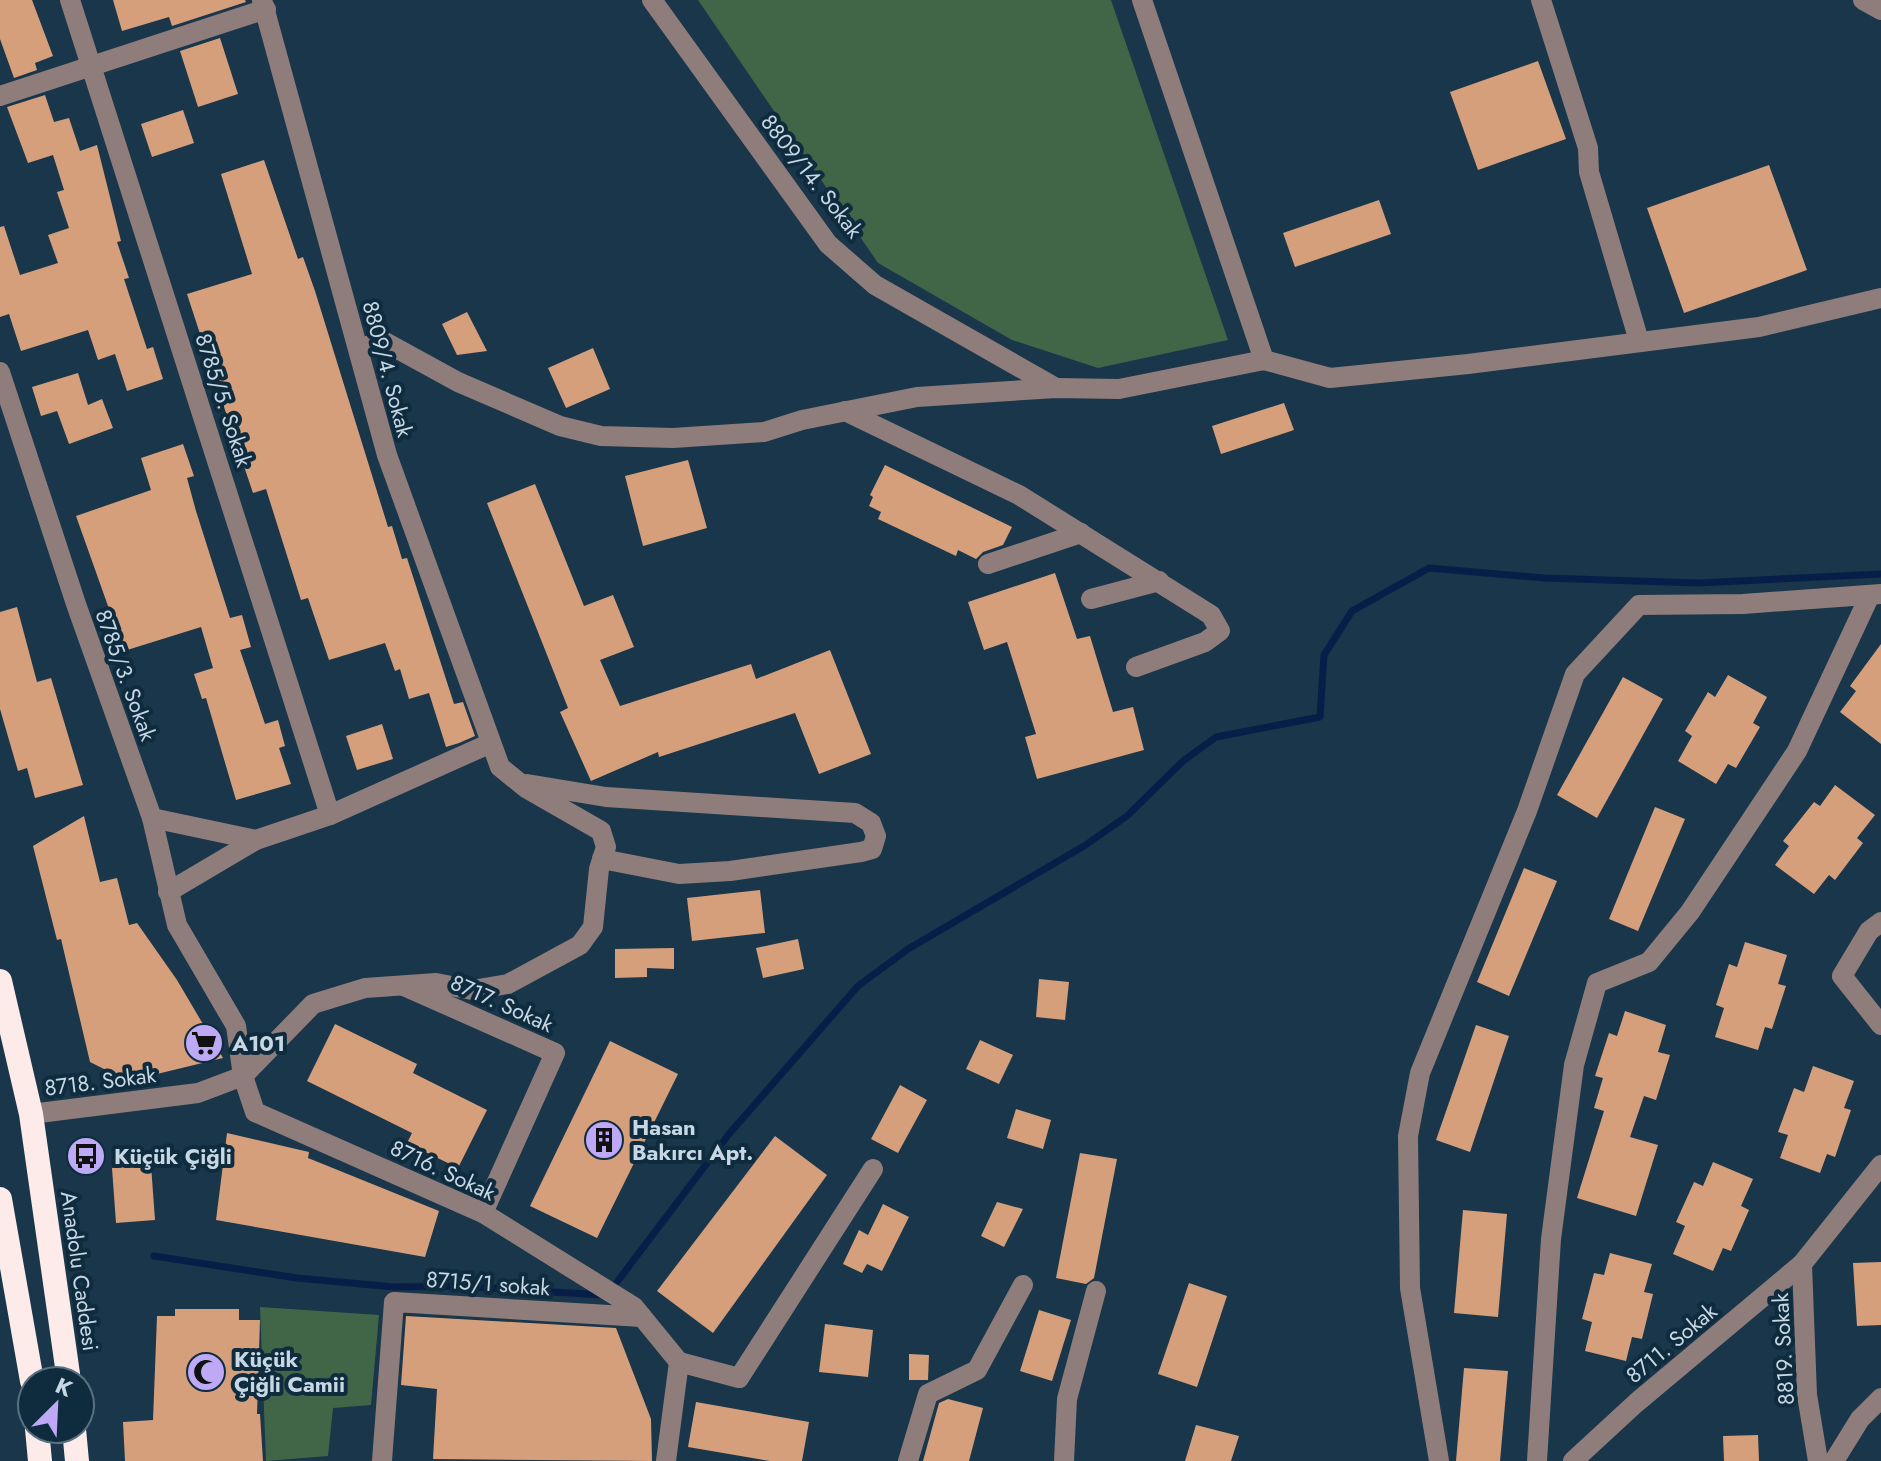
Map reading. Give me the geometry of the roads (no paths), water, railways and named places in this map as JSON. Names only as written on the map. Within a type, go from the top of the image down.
[{"type":"highway","name":"Anadolu Caddesi","points":[[0,981],[31,1114],[67,1365]]},
{"type":"highway","points":[[0,1199],[3,1231],[29,1365]]},
{"type":"street","name":"8785/5. Sokak","points":[[70,0],[330,815]]},
{"type":"street","name":"8809/14. Sokak","points":[[652,0],[828,244],[875,285],[1056,388]]},
{"type":"street","points":[[1142,0],[1264,360]]},
{"type":"street","points":[[1541,0],[1588,148],[1589,172],[1639,341]]},
{"type":"street","points":[[1863,0],[1881,10]]},
{"type":"street","points":[[0,96],[264,5]]},
{"type":"street","name":"8809/4. Sokak","points":[[264,5],[387,455],[491,743]]},
{"type":"street","points":[[358,348],[385,342],[518,409],[560,426],[601,436],[673,438],[764,432],[845,411],[917,397],[1056,388],[1119,389],[1264,360],[1330,378],[1759,327],[1881,298]]},
{"type":"street","name":"8785/3. Sokak","points":[[0,372],[76,604],[152,818],[168,892]]},
{"type":"street","points":[[845,411],[1019,495],[1211,615],[1220,631],[1205,642],[1136,667]]},
{"type":"street","points":[[988,564],[1081,533]]},
{"type":"street","points":[[1091,599],[1159,581]]},
{"type":"street","points":[[1439,1461],[1410,1288],[1408,1136],[1420,1073],[1527,811],[1575,674],[1639,605],[1743,604],[1876,594]]},
{"type":"street","points":[[1537,1461],[1551,1239],[1574,1065],[1597,983],[1649,962],[1690,912],[1797,751],[1876,594]]},
{"type":"street","points":[[168,892],[256,840],[330,815],[491,743]]},
{"type":"street","name":"8718. Sokak","points":[[31,1114],[198,1093],[243,1076],[313,1004],[365,988],[436,983],[472,990],[508,984],[580,945],[593,927],[606,847],[601,831],[519,782],[500,767],[491,743]]},
{"type":"street","points":[[519,782],[606,797],[855,813],[871,823],[876,836],[872,849],[861,852],[730,871],[679,874],[602,859]]},
{"type":"street","points":[[152,818],[256,840]]},
{"type":"street","name":"8716. Sokak","points":[[168,892],[177,925],[236,1026],[243,1076],[255,1112],[483,1213],[638,1312],[679,1362]]},
{"type":"street","points":[[1881,922],[1869,931],[1842,976],[1881,1025]]},
{"type":"street","name":"8717. Sokak","points":[[401,985],[555,1053],[483,1213]]},
{"type":"street","name":"8819. Sokak","points":[[1818,1461],[1807,1395],[1802,1264],[1881,1165]]},
{"type":"street","points":[[666,1461],[679,1362],[739,1378],[873,1169]]},
{"type":"street","name":"8711. Sokak","points":[[1573,1461],[1636,1403],[1802,1264]]},
{"type":"street","points":[[908,1461],[928,1394],[977,1370],[1023,1285]]},
{"type":"street","points":[[1064,1461],[1067,1399],[1096,1291]]},
{"type":"street","name":"8715/1 sokak","points":[[382,1461],[394,1302],[638,1312]]},
{"type":"street","points":[[1834,1461],[1860,1419],[1881,1398]]},
{"type":"waterway","points":[[614,1286],[729,1134],[858,986],[908,949],[1084,846],[1127,816],[1183,761],[1216,737],[1320,717],[1324,655],[1352,611],[1429,568],[1544,578],[1698,583],[1881,574]]},
{"type":"waterway","points":[[154,1256],[297,1278],[394,1287],[455,1286],[603,1295]]},
{"type":"place","name":"A101","points":[[204,1043]]},
{"type":"place","name":"Hasan Bakırcı Apt.","points":[[604,1140]]},
{"type":"place","name":"Küçük Çiğli","points":[[86,1156]]},
{"type":"place","name":"Küçük Çiğli Camii","points":[[206,1372]]}]
